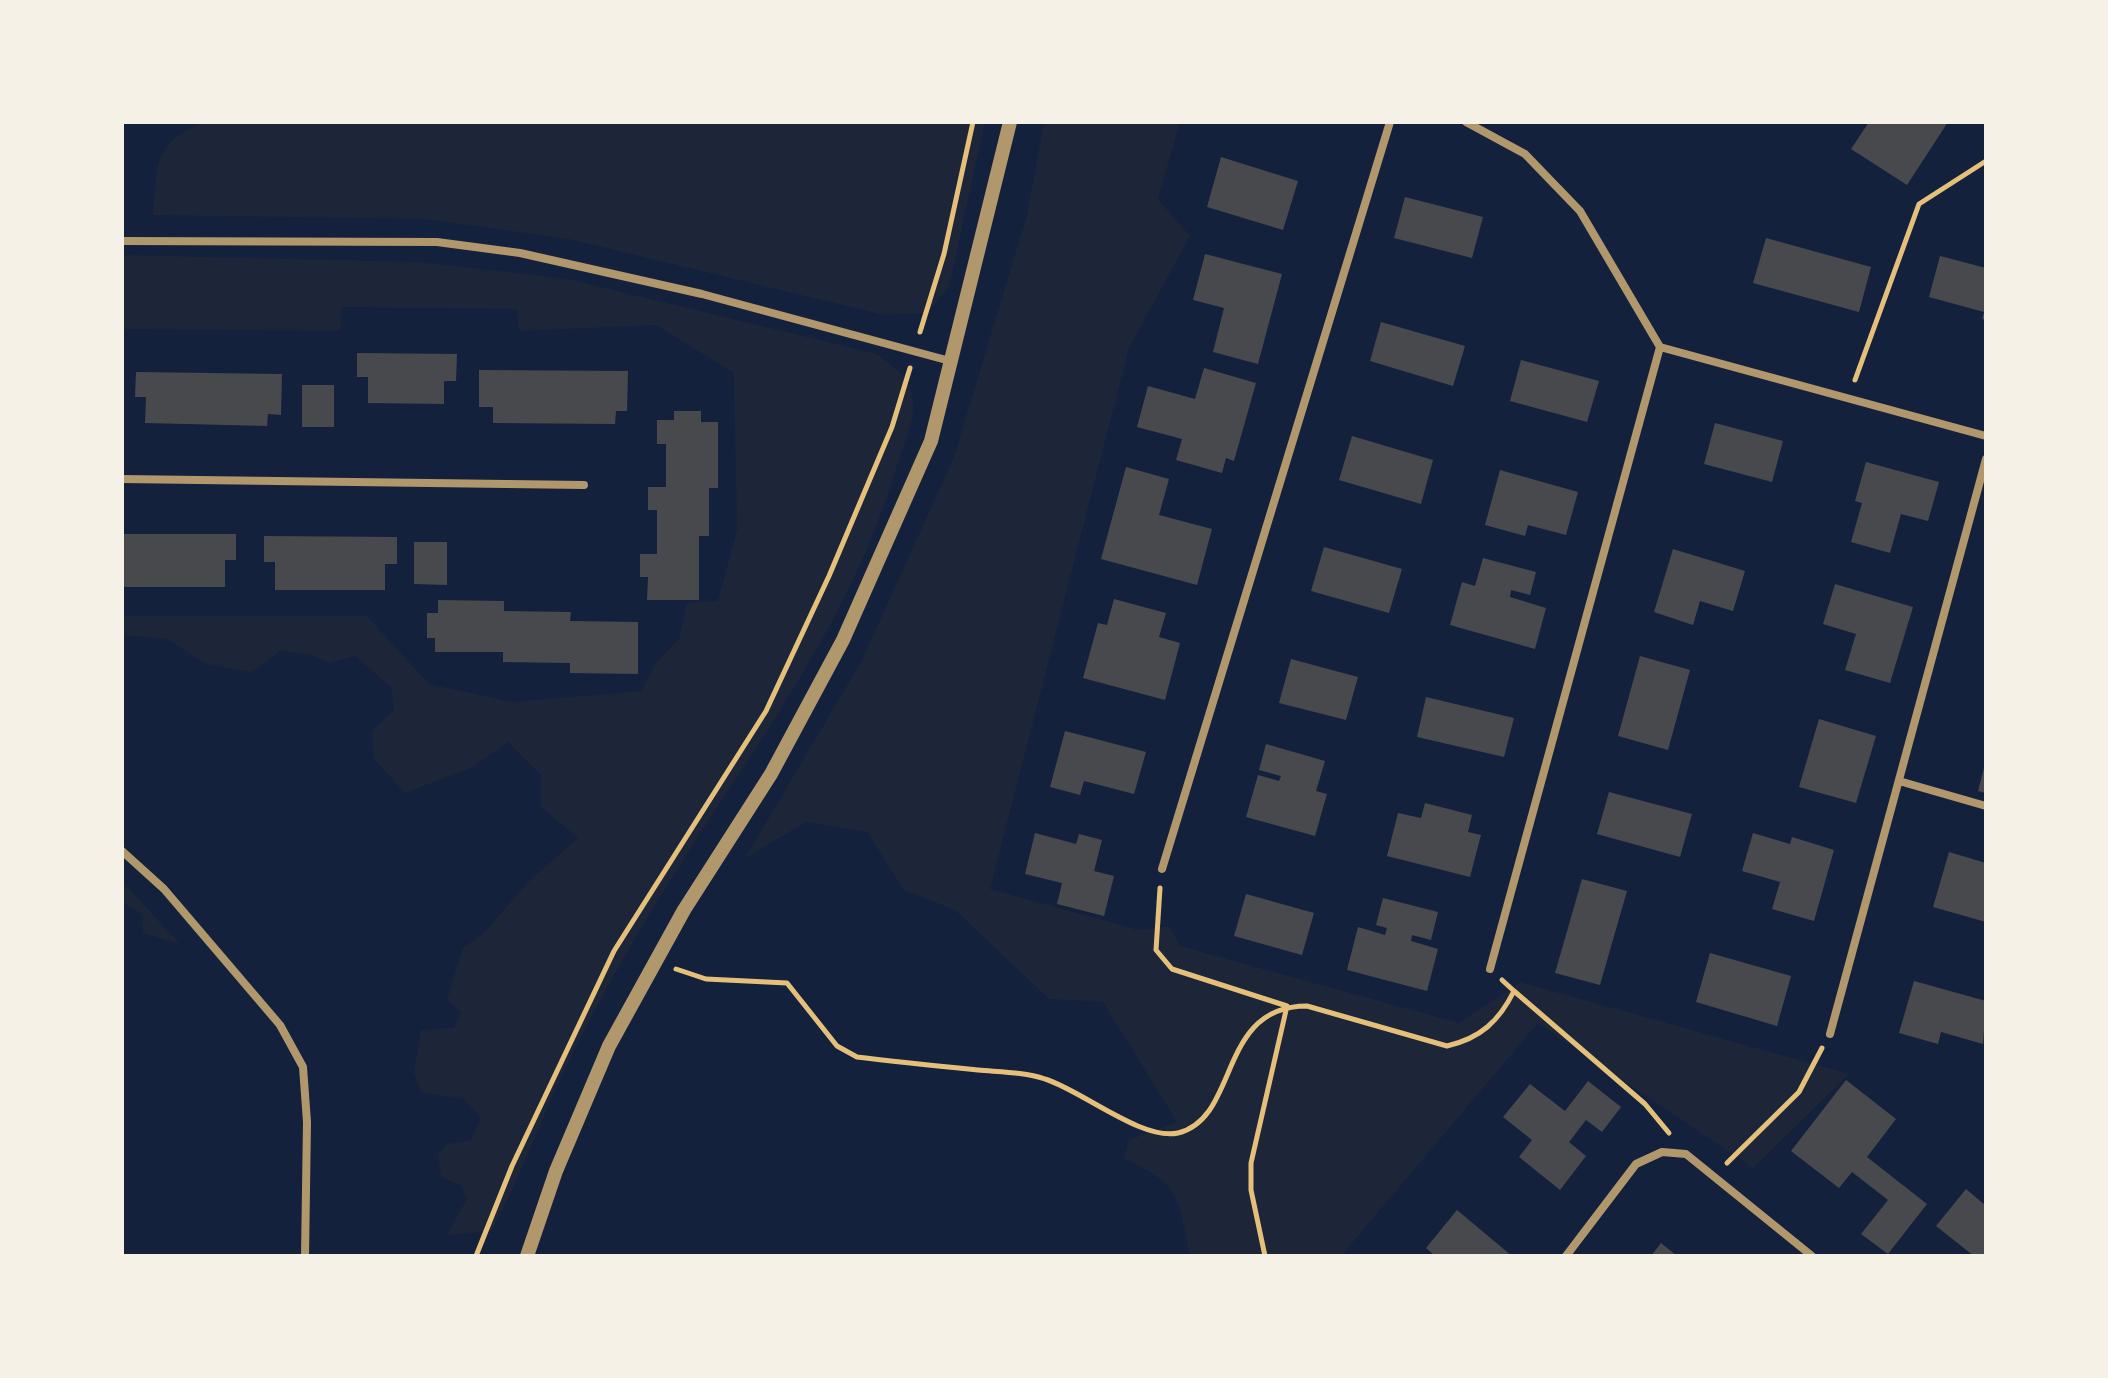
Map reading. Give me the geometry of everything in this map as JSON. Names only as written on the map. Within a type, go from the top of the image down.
[{"type":"street","points":[[527,1256],[581,1109],[654,961],[771,774],[843,640],[931,441],[1010,122]]},
{"type":"street","points":[[1162,869],[1390,122]]},
{"type":"street","points":[[1466,122],[1525,154],[1580,211],[1660,347],[1986,436]]},
{"type":"street","points":[[122,241],[437,242],[520,253],[660,283],[950,361]]},
{"type":"street","points":[[1490,969],[1660,347]]},
{"type":"street","points":[[1830,1034],[1986,459]]},
{"type":"street","points":[[122,479],[584,485]]},
{"type":"street","points":[[1899,781],[1986,806]]},
{"type":"street","points":[[122,851],[164,889],[280,1025],[303,1067],[307,1122],[305,1256]]},
{"type":"street","points":[[1566,1256],[1636,1164],[1662,1152],[1686,1154],[1812,1256]]},
{"type":"path","points":[[476,1256],[512,1166],[614,951],[766,711],[829,576],[892,427],[944,254],[973,122]]},
{"type":"path","points":[[1849,398],[1919,204],[1986,161]]},
{"type":"path","points":[[1162,869],[1156,950],[1172,969],[1287,1006],[1307,1006],[1447,1046],[1471,1041],[1501,1017],[1514,991]]},
{"type":"path","points":[[654,961],[706,979],[787,983],[837,1046],[857,1057],[1044,1079],[1156,1134],[1191,1129],[1206,1112],[1252,1028],[1267,1013],[1287,1006]]},
{"type":"path","points":[[1490,969],[1645,1104],[1686,1154]]},
{"type":"path","points":[[1265,1256],[1251,1190],[1251,1163],[1287,1006]]},
{"type":"path","points":[[1713,1176],[1799,1092],[1830,1034]]},
{"type":"shaded area","points":[[206,122],[985,122],[949,287],[927,313],[884,315],[569,239],[425,219],[153,215],[161,156],[176,137]]},
{"type":"shaded area","points":[[1044,122],[1180,122],[1158,199],[1190,236],[1129,348],[990,889],[1139,930],[1169,926],[1180,946],[1459,1023],[1520,982],[1849,1074],[1753,1168],[1538,1023],[1341,1256],[1192,1256],[1173,1193],[1156,1176],[1124,1158],[1129,1140],[1177,1122],[1103,1002],[1049,999],[955,910],[904,890],[867,832],[806,822],[745,858],[861,662],[954,457],[1027,215]]},
{"type":"shaded area","points":[[122,255],[419,262],[568,279],[877,354],[902,376],[910,389],[913,406],[909,432],[872,537],[845,596],[782,708],[614,975],[562,1077],[492,1230],[446,1236],[467,1199],[462,1186],[441,1177],[438,1155],[447,1144],[471,1140],[481,1117],[463,1099],[421,1092],[414,1073],[421,1030],[454,1028],[461,1012],[447,999],[463,948],[484,933],[528,882],[578,838],[541,807],[541,775],[508,742],[473,767],[405,793],[374,759],[372,731],[394,710],[391,687],[355,656],[329,663],[309,654],[280,651],[252,672],[206,664],[167,639],[122,635],[122,616],[367,616],[429,684],[512,702],[642,691],[655,664],[679,639],[687,603],[718,601],[737,530],[734,373],[656,325],[519,331],[517,309],[342,307],[340,331],[122,329]]},
{"type":"shaded area","points":[[122,881],[180,944],[143,933],[142,914],[122,902]]},
{"type":"building","points":[[1869,122],[1948,122],[1907,185],[1851,149]]},
{"type":"building","points":[[1221,157],[1298,181],[1283,230],[1207,207]]},
{"type":"building","points":[[1405,197],[1483,217],[1472,258],[1394,238]]},
{"type":"building","points":[[1766,238],[1871,267],[1859,312],[1753,283]]},
{"type":"building","points":[[1205,254],[1282,274],[1258,364],[1213,352],[1224,308],[1193,300]]},
{"type":"building","points":[[1940,256],[1986,268],[1986,320],[1982,319],[1984,312],[1929,297]]},
{"type":"building","points":[[1381,322],[1465,346],[1453,386],[1370,361]]},
{"type":"building","points":[[357,353],[457,354],[456,381],[444,381],[444,404],[368,403],[368,377],[357,377]]},
{"type":"building","points":[[1521,360],[1599,381],[1587,422],[1510,401]]},
{"type":"building","points":[[1204,368],[1256,383],[1234,461],[1226,458],[1222,473],[1176,460],[1182,439],[1137,427],[1148,386],[1195,399]]},
{"type":"building","points":[[479,370],[628,371],[627,411],[616,411],[615,424],[493,423],[493,407],[479,407]]},
{"type":"building","points":[[136,372],[282,374],[281,415],[268,414],[267,426],[145,423],[146,397],[135,397]]},
{"type":"building","points":[[302,385],[334,385],[334,427],[302,427]]},
{"type":"building","points":[[674,411],[701,411],[701,422],[718,422],[718,488],[709,488],[709,536],[699,536],[699,600],[647,600],[648,577],[640,577],[640,554],[657,554],[657,510],[648,510],[648,487],[666,487],[666,444],[657,444],[657,420],[674,420]]},
{"type":"building","points":[[1715,423],[1783,441],[1772,482],[1704,464]]},
{"type":"building","points":[[1352,436],[1433,460],[1421,504],[1339,480]]},
{"type":"building","points":[[1866,462],[1939,482],[1928,521],[1901,514],[1890,553],[1851,542],[1862,503],[1855,501]]},
{"type":"building","points":[[1126,467],[1169,479],[1159,515],[1212,529],[1197,585],[1101,559]]},
{"type":"building","points":[[1500,470],[1578,492],[1566,535],[1528,525],[1525,536],[1485,525]]},
{"type":"building","points":[[122,534],[236,534],[236,560],[225,560],[225,587],[122,587]]},
{"type":"building","points":[[264,536],[397,537],[397,564],[385,564],[385,590],[275,590],[275,562],[264,562]]},
{"type":"building","points":[[414,542],[447,542],[447,585],[414,584]]},
{"type":"building","points":[[1324,547],[1402,569],[1389,613],[1311,591]]},
{"type":"building","points":[[1673,549],[1745,571],[1733,611],[1700,601],[1693,625],[1654,612]]},
{"type":"building","points":[[1483,558],[1536,572],[1530,595],[1511,590],[1510,597],[1546,608],[1535,649],[1450,625],[1462,582],[1475,586]]},
{"type":"building","points":[[1835,584],[1913,607],[1890,683],[1845,670],[1856,634],[1823,624]]},
{"type":"building","points":[[1114,599],[1166,613],[1159,637],[1180,643],[1165,700],[1083,678],[1098,623],[1107,625]]},
{"type":"building","points":[[438,600],[504,601],[504,611],[571,612],[570,621],[638,622],[638,674],[570,673],[570,663],[503,662],[503,652],[435,652],[435,638],[427,638],[427,613],[438,613]]},
{"type":"building","points":[[1640,656],[1690,670],[1668,750],[1618,736]]},
{"type":"building","points":[[1291,659],[1358,677],[1346,720],[1279,703]]},
{"type":"building","points":[[1426,697],[1514,718],[1504,757],[1417,737]]},
{"type":"building","points":[[1819,719],[1876,736],[1856,803],[1799,787]]},
{"type":"building","points":[[1065,731],[1146,752],[1134,794],[1084,781],[1080,795],[1050,787]]},
{"type":"building","points":[[1266,744],[1325,761],[1316,791],[1327,794],[1315,836],[1246,817],[1258,775],[1279,781],[1281,776],[1259,770]]},
{"type":"building","points":[[1986,765],[1986,793],[1978,791]]},
{"type":"building","points":[[1609,792],[1692,814],[1680,857],[1597,834]]},
{"type":"building","points":[[1425,803],[1472,815],[1468,832],[1481,835],[1470,877],[1387,856],[1398,813],[1421,818]]},
{"type":"building","points":[[1035,833],[1076,844],[1079,834],[1102,840],[1094,871],[1114,876],[1104,916],[1057,904],[1062,883],[1025,874]]},
{"type":"building","points":[[1753,833],[1790,844],[1792,837],[1834,850],[1814,921],[1772,909],[1780,882],[1742,871]]},
{"type":"building","points":[[1949,852],[1986,863],[1986,922],[1933,907]]},
{"type":"building","points":[[1582,879],[1627,891],[1600,985],[1555,973]]},
{"type":"building","points":[[1246,894],[1314,913],[1302,955],[1234,936]]},
{"type":"building","points":[[1383,898],[1438,912],[1431,940],[1412,935],[1411,941],[1438,949],[1427,991],[1347,970],[1358,927],[1385,935],[1387,928],[1376,925]]},
{"type":"building","points":[[1710,953],[1791,976],[1777,1026],[1696,1002]]},
{"type":"building","points":[[1914,981],[1986,1001],[1983,1044],[1941,1032],[1938,1044],[1899,1033]]},
{"type":"building","points":[[1846,1080],[1896,1119],[1867,1157],[1927,1204],[1888,1254],[1861,1234],[1888,1200],[1852,1172],[1839,1188],[1791,1151]]},
{"type":"building","points":[[1588,1081],[1621,1107],[1602,1132],[1586,1120],[1569,1142],[1586,1156],[1560,1190],[1519,1157],[1532,1140],[1503,1117],[1530,1084],[1565,1111]]},
{"type":"building","points":[[1966,1189],[1986,1206],[1986,1256],[1974,1256],[1936,1226]]},
{"type":"building","points":[[1457,1210],[1512,1256],[1435,1256],[1426,1248]]},
{"type":"building","points":[[1661,1243],[1677,1256],[1651,1256]]}]
